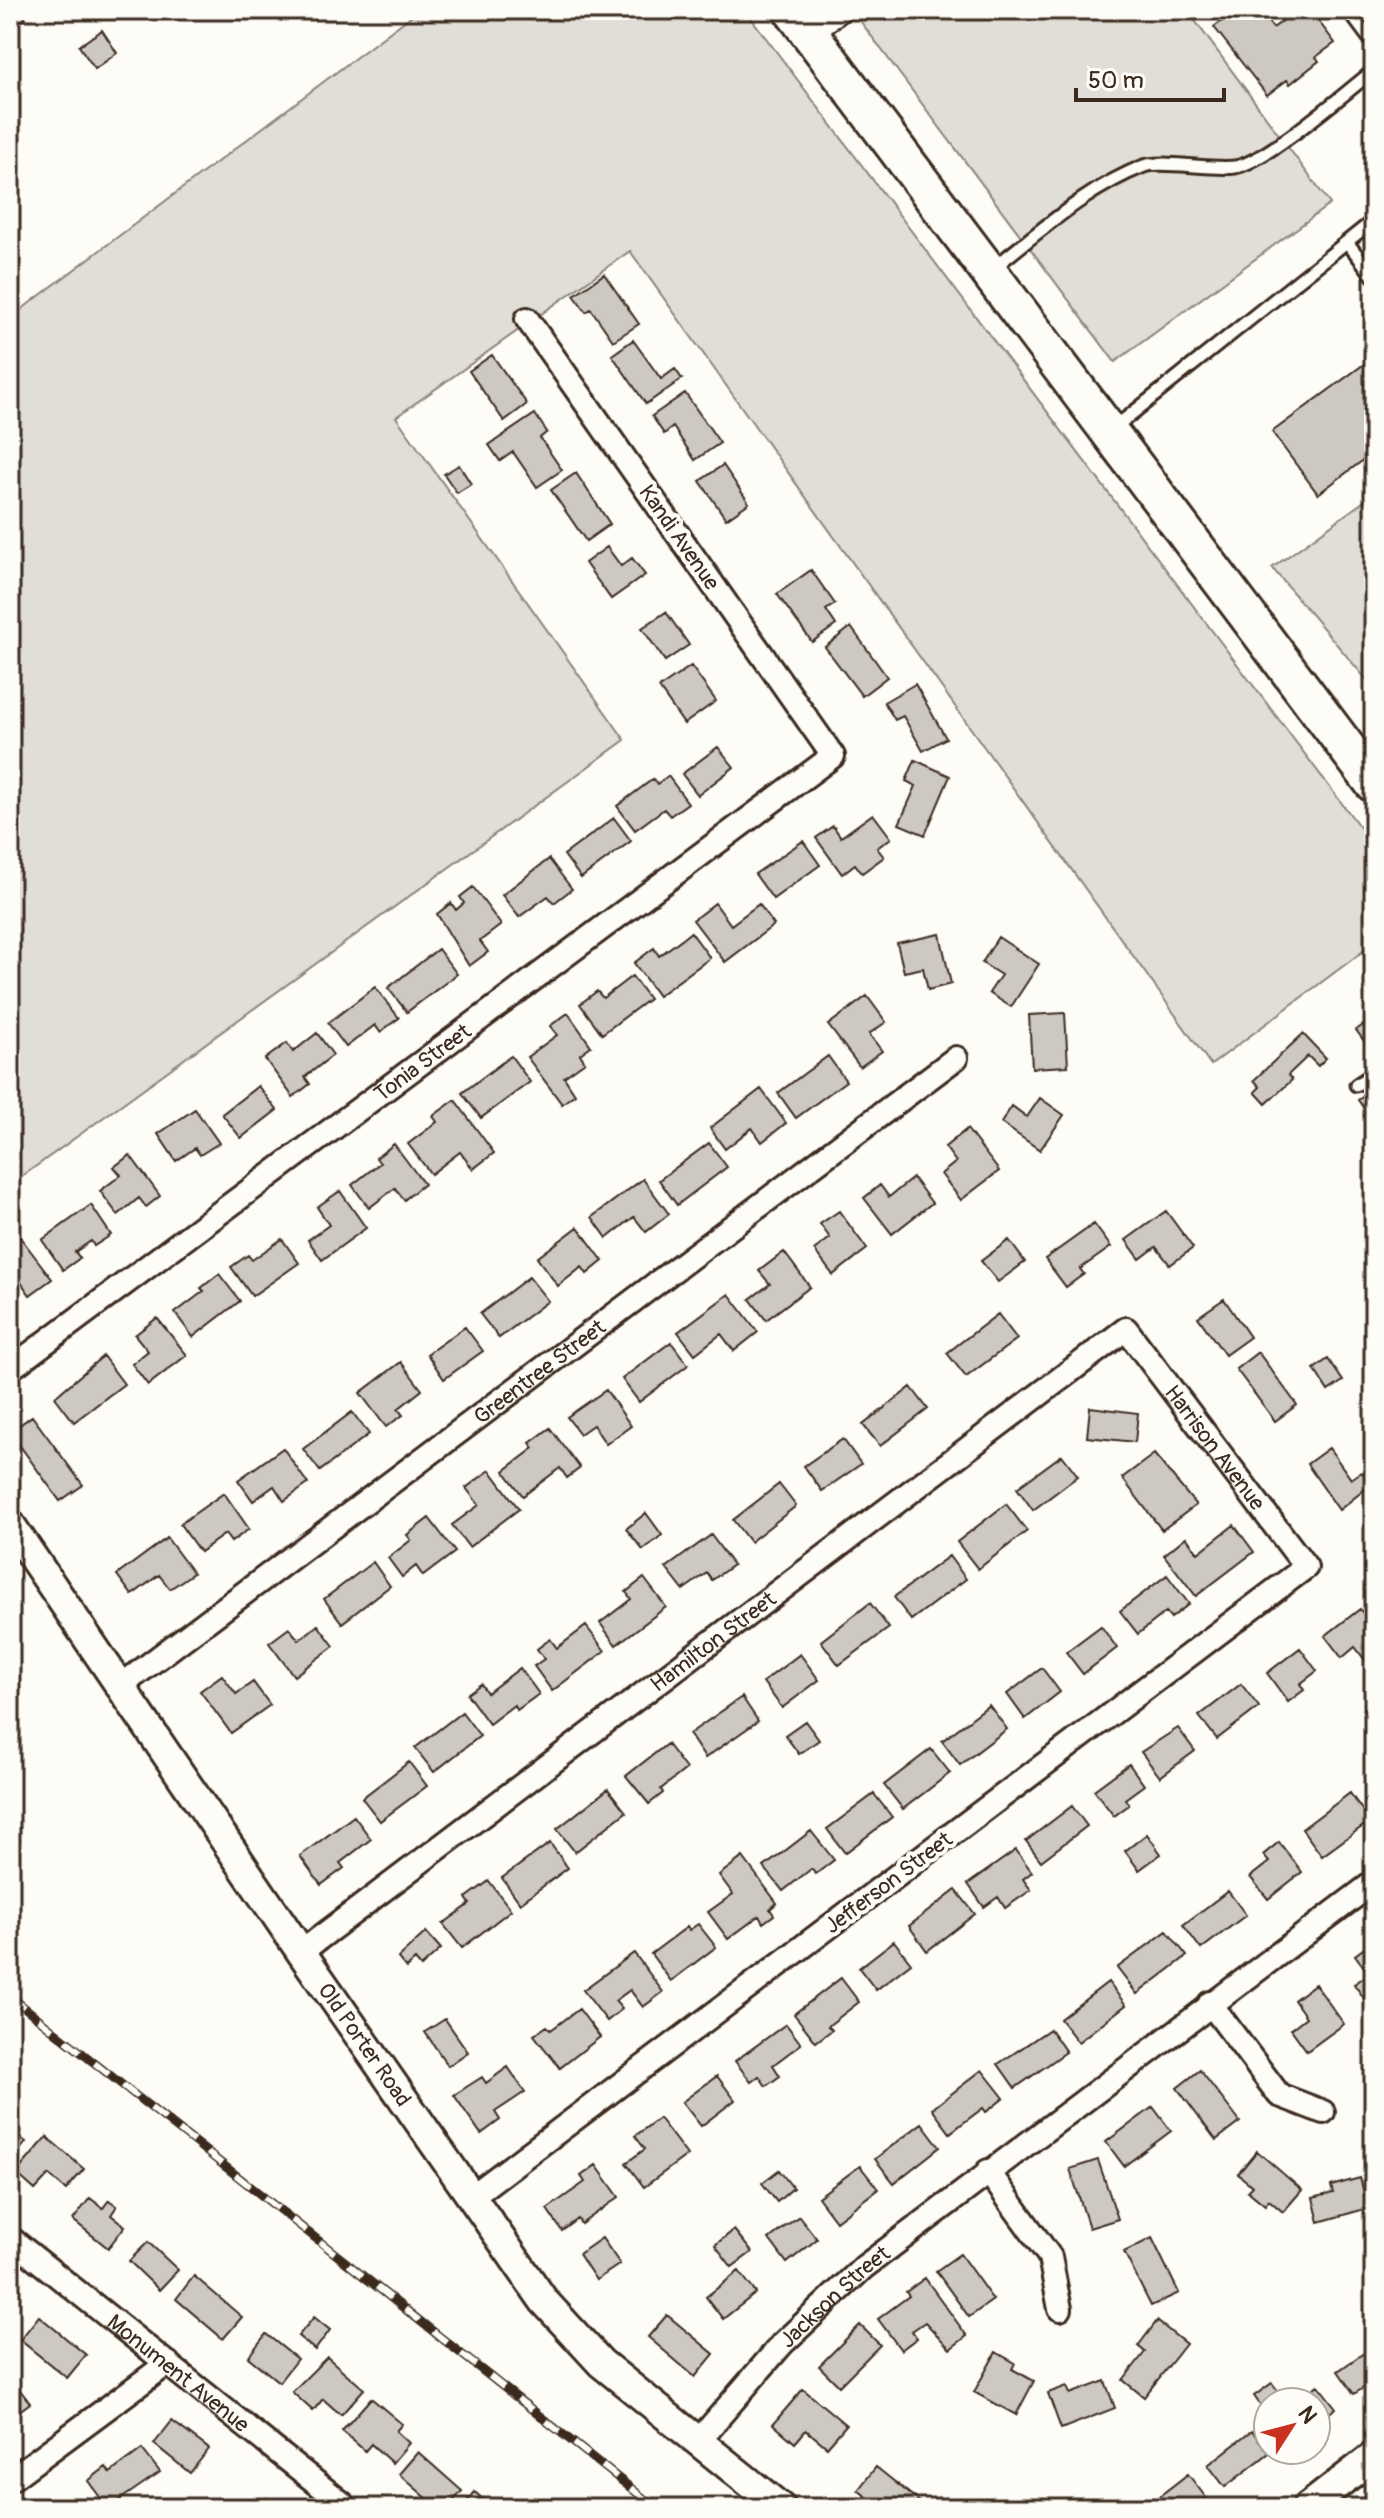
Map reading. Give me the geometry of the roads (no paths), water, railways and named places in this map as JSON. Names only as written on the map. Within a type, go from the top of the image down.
[{"type":"main road","points":[[801,22],[1374,784]]},
{"type":"street","points":[[801,22],[840,10]]},
{"type":"street","name":"Kandi Avenue","points":[[527,319],[833,756]]},
{"type":"street","name":"Tonia Street","points":[[10,1369],[833,756]]},
{"type":"street","name":"Greentree Street","points":[[122,1685],[956,1058]]},
{"type":"street","name":"Harrison Avenue","points":[[1126,1329],[1306,1567]]},
{"type":"street","name":"Hamilton Street","points":[[301,1952],[1126,1329]]},
{"type":"street","name":"Old Porter Road","points":[[10,1524],[301,1952],[544,2301],[601,2363],[781,2508]]},
{"type":"street","name":"Jefferson Street","points":[[471,2197],[1306,1567]]},
{"type":"street","name":"Jackson Street","points":[[699,2440],[817,2308],[988,2171],[1374,1882]]},
{"type":"street","points":[[1210,2003],[1279,2095],[1323,2112]]},
{"type":"street","points":[[988,2171],[1050,2257],[1060,2309]]},
{"type":"street","name":"Monument Avenue","points":[[10,2238],[348,2508]]},
{"type":"street","points":[[10,2480],[168,2363]]},
{"type":"street","points":[[1307,2508],[1374,2456]]},
{"type":"lane","points":[[1348,10],[1374,45]]},
{"type":"lane","points":[[989,270],[1094,191],[1148,164],[1212,169],[1240,166],[1298,131],[1374,70]]},
{"type":"lane","points":[[1110,430],[1374,220]]},
{"type":"lane","points":[[1347,242],[1374,277]]},
{"type":"lane","points":[[1356,1085],[1374,1073]]},
{"type":"railway","points":[[10,1996],[656,2508]]}]
